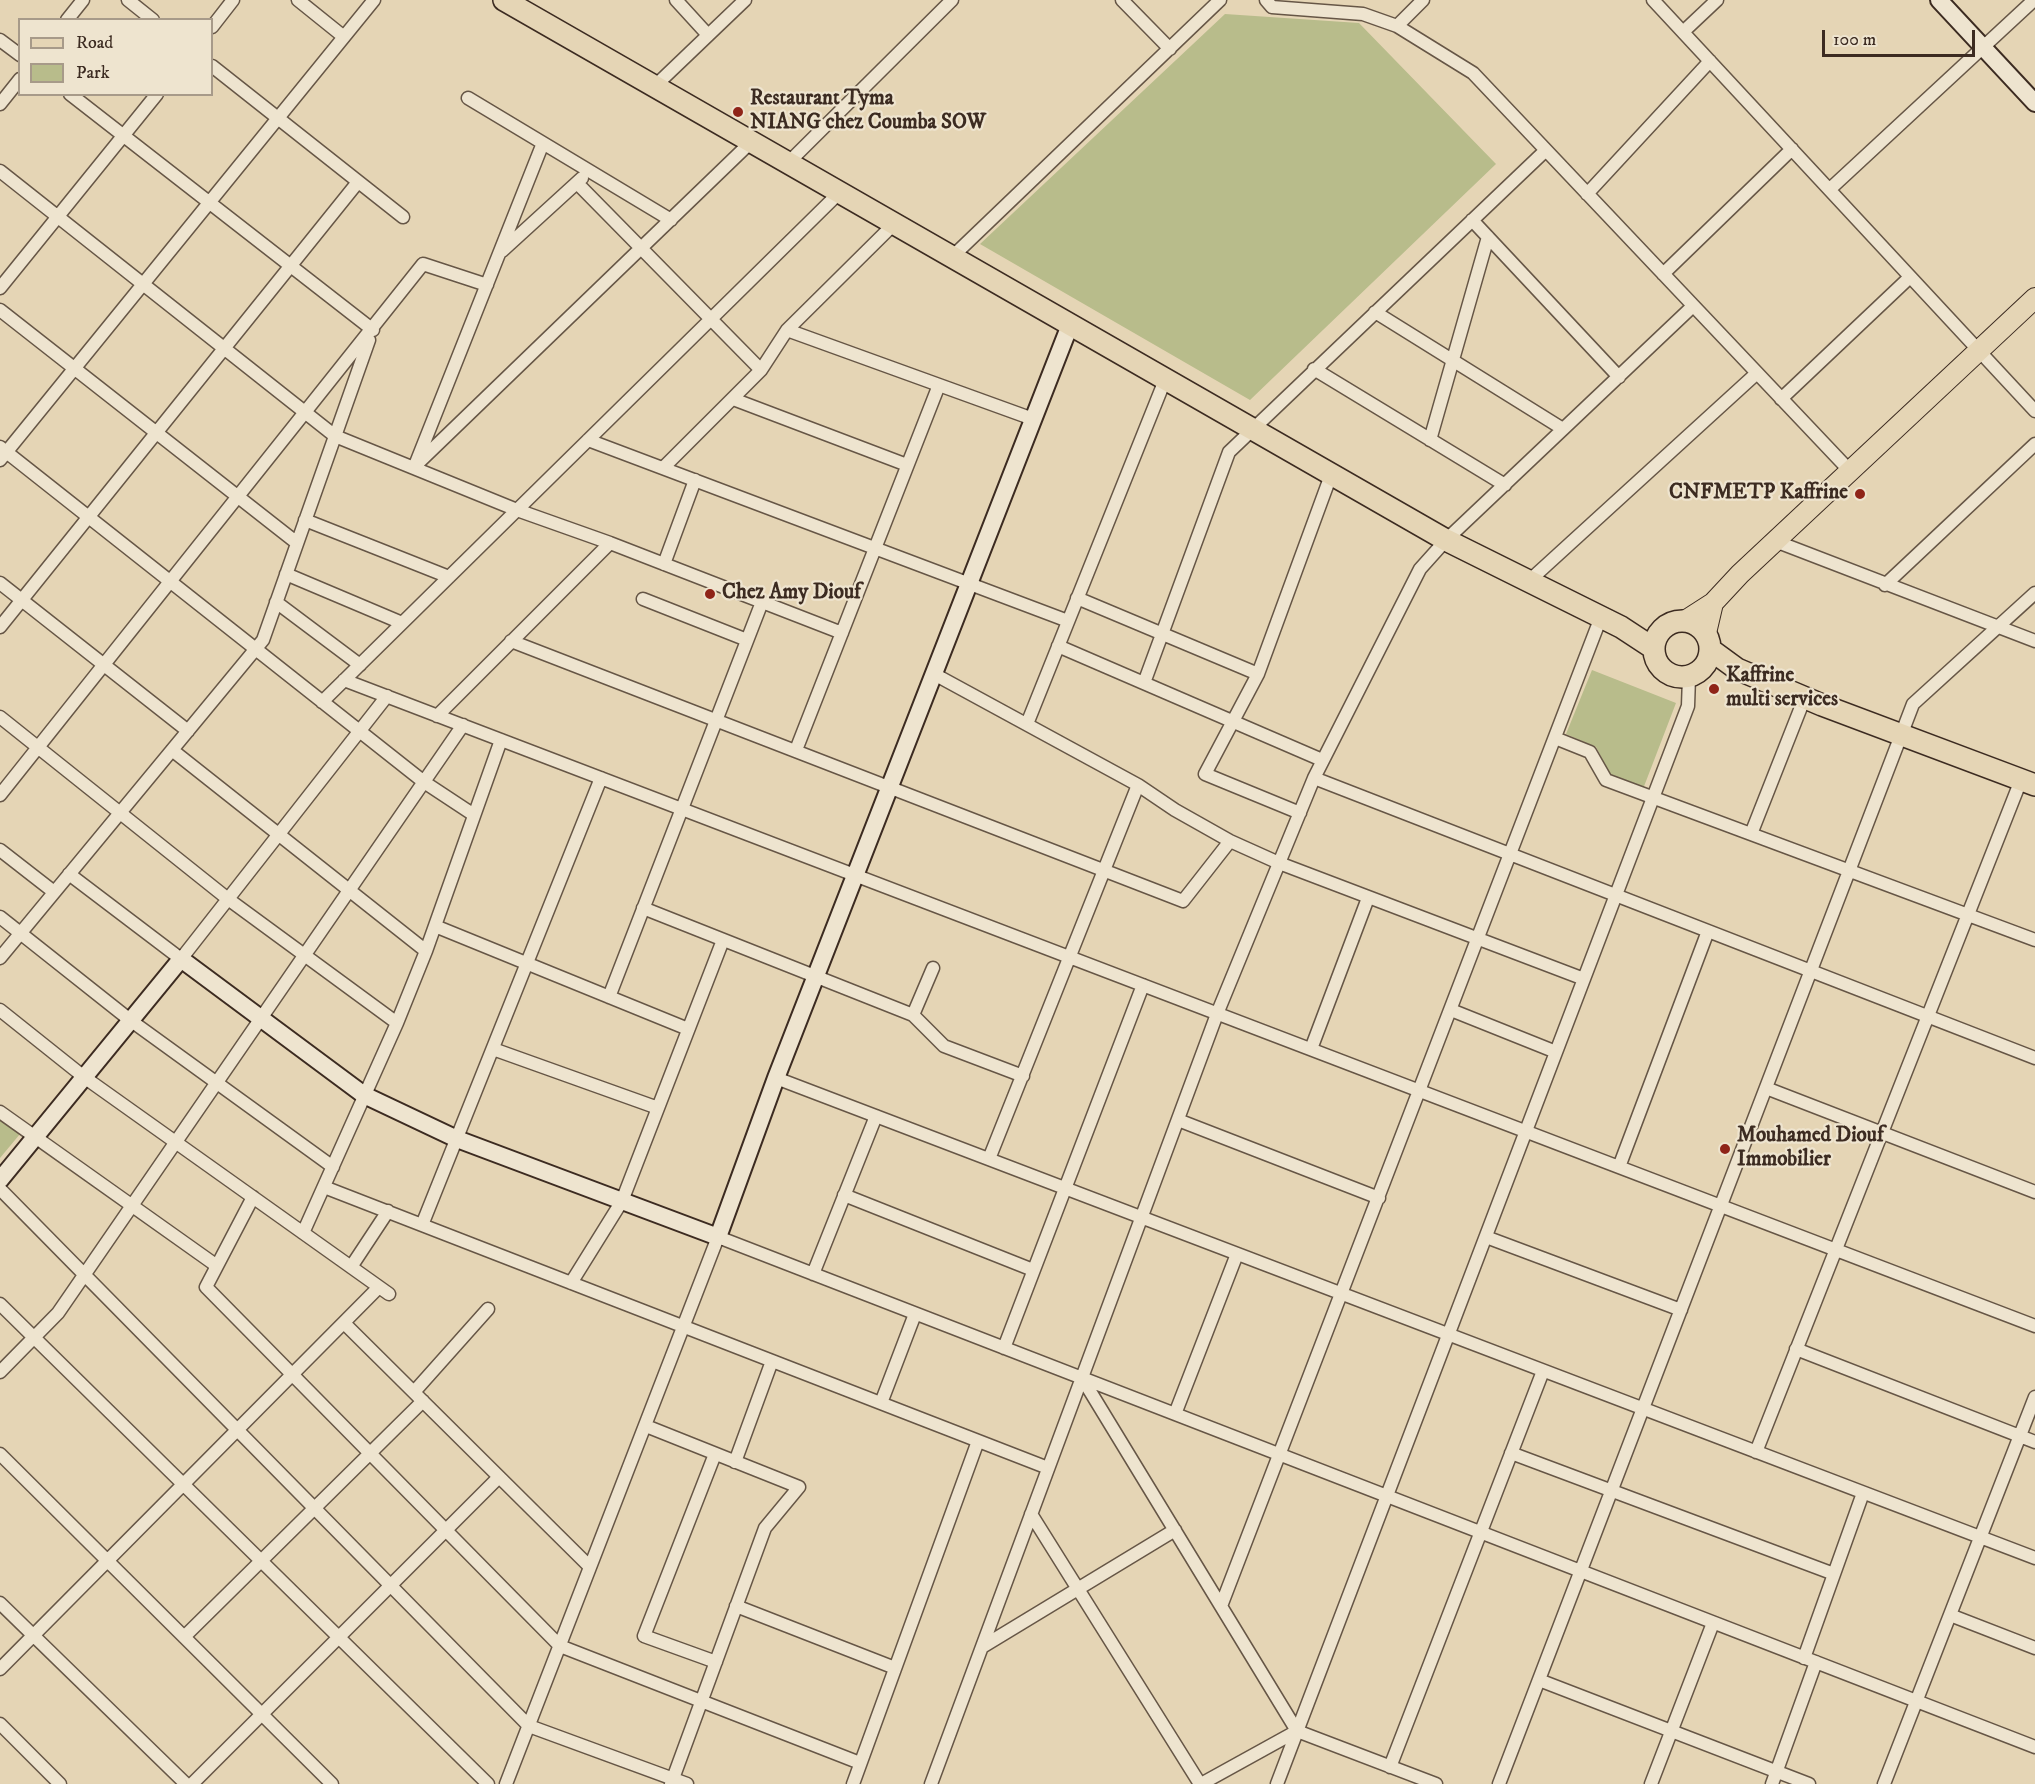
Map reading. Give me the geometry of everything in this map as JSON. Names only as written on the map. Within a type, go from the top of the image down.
[{"type":"highway","points":[[504,0],[841,191],[951,257],[1446,540],[1621,627],[1653,648]]},
{"type":"highway","points":[[1621,627],[1676,623],[1700,627],[1702,657]]},
{"type":"highway","points":[[1676,623],[1655,639],[1654,657],[1664,672],[1680,678],[1702,657]]},
{"type":"highway","points":[[1702,657],[2028,783]]},
{"type":"main road","points":[[1939,0],[2035,103]]},
{"type":"main road","points":[[1676,623],[1713,603],[1775,541],[2035,298]]},
{"type":"main road","points":[[0,1180],[180,959],[364,1095],[457,1139],[717,1237],[815,977],[1070,325]]},
{"type":"main road","points":[[1702,657],[1713,603]]},
{"type":"street","points":[[69,18],[83,0]]},
{"type":"street","points":[[128,0],[150,18]]},
{"type":"street","points":[[213,26],[233,0]]},
{"type":"street","points":[[298,0],[344,37]]},
{"type":"street","points":[[374,0],[75,368],[2,453],[88,517],[424,782],[474,815]]},
{"type":"street","points":[[676,0],[708,35]]},
{"type":"street","points":[[654,87],[745,0]]},
{"type":"street","points":[[788,163],[952,0]]},
{"type":"street","points":[[1122,0],[1170,49]]},
{"type":"street","points":[[951,257],[1220,0]]},
{"type":"street","points":[[1266,0],[1272,7],[1363,14],[1397,26],[1473,74],[1850,471]]},
{"type":"street","points":[[1397,26],[1423,0]]},
{"type":"street","points":[[1653,0],[2035,411]]},
{"type":"street","points":[[1683,32],[1717,0]]},
{"type":"street","points":[[1830,189],[2034,0]]},
{"type":"street","points":[[0,40],[18,54]]},
{"type":"street","points":[[1587,194],[1710,61]]},
{"type":"street","points":[[213,67],[403,217]]},
{"type":"street","points":[[0,104],[18,82]]},
{"type":"street","points":[[73,96],[373,330]]},
{"type":"street","points":[[0,288],[155,96]]},
{"type":"street","points":[[468,98],[671,220]]},
{"type":"street","points":[[414,467],[752,142]]},
{"type":"street","points":[[414,467],[543,143]]},
{"type":"street","points":[[1663,274],[1792,149]]},
{"type":"street","points":[[1144,683],[1229,452],[1546,150]]},
{"type":"street","points":[[0,171],[335,436],[517,510],[610,543],[842,633]]},
{"type":"street","points":[[499,254],[590,171]]},
{"type":"street","points":[[0,627],[358,182]]},
{"type":"street","points":[[577,183],[761,370]]},
{"type":"street","points":[[322,702],[841,191]]},
{"type":"street","points":[[1472,220],[1618,377]]},
{"type":"street","points":[[663,468],[761,370],[787,330],[894,224]]},
{"type":"street","points":[[1430,440],[1488,237]]},
{"type":"street","points":[[0,795],[373,330],[423,264],[487,285]]},
{"type":"street","points":[[1781,399],[1910,277]]},
{"type":"street","points":[[931,1784],[1217,1014],[1314,778],[1420,569],[1446,540],[1694,306]]},
{"type":"street","points":[[0,310],[297,543]]},
{"type":"street","points":[[1375,312],[1563,429]]},
{"type":"street","points":[[0,958],[263,639],[373,330]]},
{"type":"street","points":[[787,330],[1033,419]]},
{"type":"street","points":[[1314,369],[1505,485]]},
{"type":"street","points":[[1529,581],[1756,373]]},
{"type":"street","points":[[1027,724],[1165,380]]},
{"type":"street","points":[[796,750],[939,385]]},
{"type":"street","points":[[733,399],[908,465]]},
{"type":"street","points":[[588,440],[1068,621]]},
{"type":"street","points":[[1886,585],[2035,444]]},
{"type":"street","points":[[1300,813],[1205,774],[1258,674],[1331,475]]},
{"type":"street","points":[[664,564],[695,480]]},
{"type":"street","points":[[305,520],[449,577]]},
{"type":"street","points":[[1775,541],[2035,641]]},
{"type":"street","points":[[437,716],[610,543]]},
{"type":"street","points":[[286,574],[402,623]]},
{"type":"street","points":[[0,583],[188,731]]},
{"type":"street","points":[[1499,1784],[1913,704],[2035,593]]},
{"type":"street","points":[[1077,598],[1258,674]]},
{"type":"street","points":[[643,599],[747,640]]},
{"type":"street","points":[[276,602],[360,665]]},
{"type":"street","points":[[609,997],[762,602]]},
{"type":"street","points":[[1221,1606],[1601,617]]},
{"type":"street","points":[[511,641],[1183,901],[1230,841]]},
{"type":"street","points":[[1058,646],[1323,760]]},
{"type":"street","points":[[1276,1784],[1688,706],[1702,657]]},
{"type":"street","points":[[934,674],[1138,784],[1175,810],[1230,841],[1368,898],[1584,979]]},
{"type":"street","points":[[344,680],[2035,1326]]},
{"type":"street","points":[[69,874],[180,959],[387,696]]},
{"type":"street","points":[[1751,834],[1805,697]]},
{"type":"street","points":[[0,717],[228,898],[397,1023]]},
{"type":"street","points":[[0,1372],[58,1313],[463,725]]},
{"type":"street","points":[[1555,738],[1590,752],[1606,780],[2035,940]]},
{"type":"street","points":[[303,1233],[397,1023],[426,951],[501,740]]},
{"type":"street","points":[[172,750],[426,951]]},
{"type":"street","points":[[422,1225],[601,778]]},
{"type":"street","points":[[1314,778],[2035,1058]]},
{"type":"street","points":[[1756,1452],[1968,915],[2028,783]]},
{"type":"street","points":[[989,1159],[1138,784]]},
{"type":"street","points":[[0,850],[54,892]]},
{"type":"street","points":[[1311,1049],[1368,898]]},
{"type":"street","points":[[643,908],[913,1015],[944,1046],[1023,1076]]},
{"type":"street","points":[[0,917],[130,1020],[333,1167]]},
{"type":"street","points":[[435,926],[688,1029]]},
{"type":"street","points":[[1618,1167],[1708,931]]},
{"type":"street","points":[[572,1283],[622,1201],[723,940]]},
{"type":"street","points":[[913,1015],[933,968]]},
{"type":"street","points":[[1004,1348],[1143,985]]},
{"type":"street","points":[[0,1010],[84,1077],[384,1291],[344,1323],[0,1670]]},
{"type":"street","points":[[1451,1010],[1556,1052]]},
{"type":"street","points":[[493,1049],[658,1108]]},
{"type":"street","points":[[776,1078],[2035,1558]]},
{"type":"street","points":[[1766,1088],[2035,1192]]},
{"type":"street","points":[[0,1112],[217,1266]]},
{"type":"street","points":[[813,1274],[876,1116]]},
{"type":"street","points":[[1178,1120],[1379,1198]]},
{"type":"street","points":[[324,1187],[1048,1468]]},
{"type":"street","points":[[0,1189],[529,1726],[672,1781],[687,1784]]},
{"type":"street","points":[[844,1195],[1033,1270]]},
{"type":"street","points":[[254,1197],[206,1287],[560,1647],[861,1763]]},
{"type":"street","points":[[351,1267],[388,1212]]},
{"type":"street","points":[[506,1784],[685,1327],[717,1237],[2035,1747]]},
{"type":"street","points":[[1485,1237],[1681,1310]]},
{"type":"street","points":[[1175,1414],[1237,1254]]},
{"type":"street","points":[[0,1304],[488,1784]]},
{"type":"street","points":[[184,1637],[370,1454],[488,1309]]},
{"type":"street","points":[[881,1403],[915,1314]]},
{"type":"street","points":[[344,1323],[591,1568]]},
{"type":"street","points":[[1796,1349],[2035,1442]]},
{"type":"street","points":[[735,1462],[772,1361]]},
{"type":"street","points":[[1390,1767],[1543,1371]]},
{"type":"street","points":[[1082,1378],[1297,1731],[1436,1784]]},
{"type":"street","points":[[1884,1784],[2035,1397]]},
{"type":"street","points":[[646,1426],[799,1487],[765,1528],[672,1781]]},
{"type":"street","points":[[853,1784],[978,1441]]},
{"type":"street","points":[[1511,1453],[1834,1574]]},
{"type":"street","points":[[0,1454],[332,1784]]},
{"type":"street","points":[[715,1454],[644,1636],[716,1662]]},
{"type":"street","points":[[192,1784],[500,1477]]},
{"type":"street","points":[[1772,1784],[1834,1574],[1863,1493]]},
{"type":"street","points":[[1031,1514],[1200,1784],[1297,1731]]},
{"type":"street","points":[[982,1647],[1175,1530]]},
{"type":"street","points":[[0,1603],[186,1784]]},
{"type":"street","points":[[736,1606],[895,1668]]},
{"type":"street","points":[[1950,1615],[2035,1648]]},
{"type":"street","points":[[1651,1784],[1713,1623]]},
{"type":"street","points":[[1539,1680],[1809,1784]]},
{"type":"street","points":[[0,1724],[60,1784]]},
{"type":"green space","points":[[1225,14],[1359,23],[1496,164],[1250,400],[980,244]]},
{"type":"green space","points":[[1592,670],[1676,703],[1643,789],[1611,776],[1596,747],[1566,734]]},
{"type":"green space","points":[[0,1120],[20,1134],[0,1158]]},
{"type":"place","name":"Restaurant Tyma NIANG chez Coumba SOW","points":[[738,112]]},
{"type":"place","name":"CNFMETP Kaffrine","points":[[1860,494]]},
{"type":"place","name":"Chez Amy Diouf","points":[[710,594]]},
{"type":"place","name":"Kaffrine multi services","points":[[1714,689]]},
{"type":"place","name":"Mouhamed Diouf Immobilier","points":[[1725,1149]]}]
